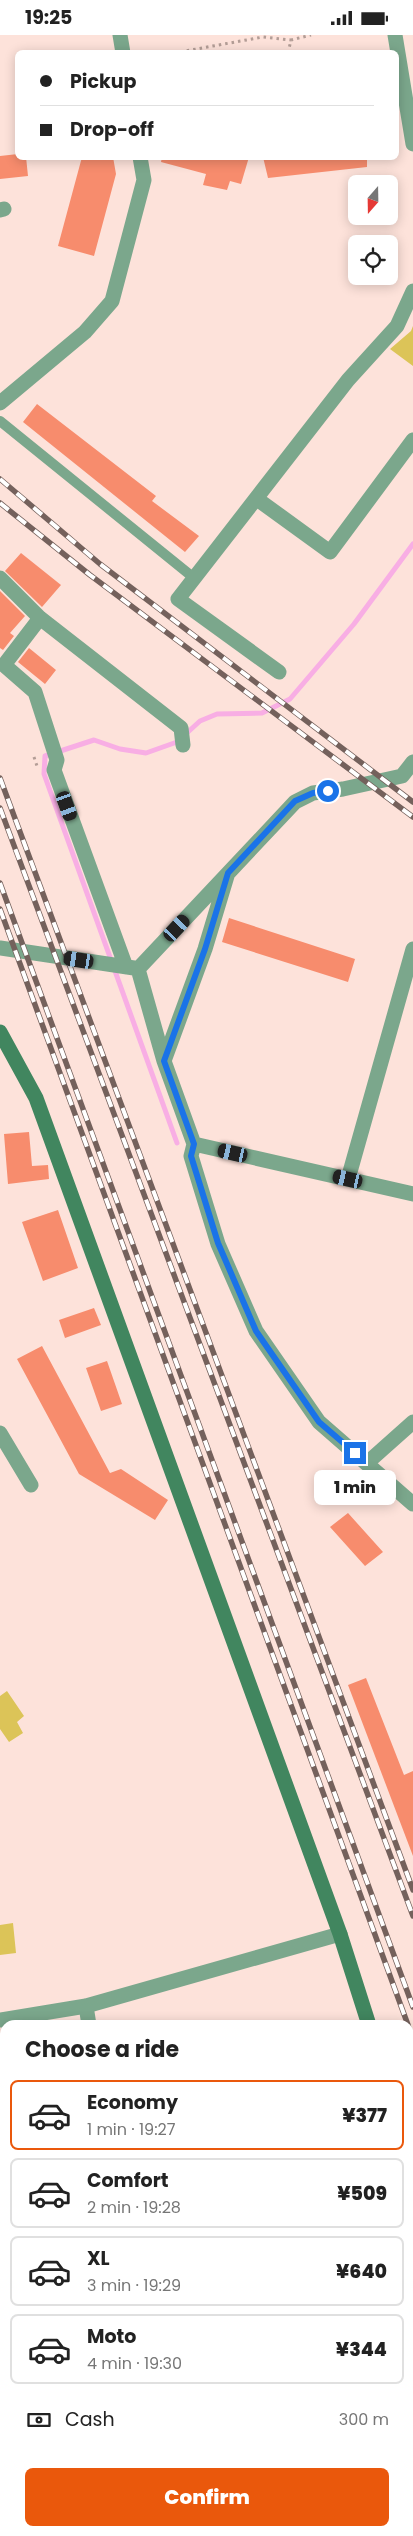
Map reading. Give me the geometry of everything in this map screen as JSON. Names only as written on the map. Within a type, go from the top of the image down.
[{"type":"street","points":[[120,35],[122,50]]},
{"type":"street","points":[[396,35],[398,50]]},
{"type":"street","points":[[399,54],[413,144]]},
{"type":"street","points":[[0,403],[85,332],[112,301],[144,180],[141,160]]},
{"type":"street","points":[[279,672],[178,599],[348,381],[397,326],[413,291]]},
{"type":"street","points":[[257,499],[330,552],[413,440]]},
{"type":"street","points":[[0,578],[40,618],[182,728],[183,745]]},
{"type":"street","points":[[40,618],[4,665],[35,692],[55,754],[54,770],[132,968],[194,1144],[191,1156],[218,1243],[256,1331],[319,1422],[413,1503]]},
{"type":"street","points":[[132,968],[228,873],[295,801],[313,793],[407,780],[413,762]]},
{"type":"street","points":[[164,1061],[205,949],[228,873]]},
{"type":"street","points":[[0,948],[132,968]]},
{"type":"street","points":[[348,1179],[413,949]]},
{"type":"street","points":[[0,1032],[36,1099],[340,1934],[366,2020]]},
{"type":"street","points":[[194,1144],[413,1194]]},
{"type":"street","points":[[367,1463],[413,1422]]},
{"type":"street","points":[[0,1433],[31,1485]]},
{"type":"street","points":[[0,2020],[86,2006],[340,1934]]},
{"type":"street","points":[[86,2006],[88,2020]]},
{"type":"lane","points":[[0,421],[194,578]]},
{"type":"path","points":[[191,50],[263,37],[291,41],[312,35]]},
{"type":"path","points":[[289,50],[291,41]]},
{"type":"shaded area","points":[[413,326],[413,366],[390,349],[411,331]]},
{"type":"shaded area","points":[[7,1691],[24,1716],[17,1722],[23,1733],[9,1742],[0,1729],[0,1696]]},
{"type":"shaded area","points":[[13,1923],[16,1953],[0,1955],[0,1925]]},
{"type":"building","points":[[15,154],[15,160],[26,160],[28,176],[0,179],[0,156]]},
{"type":"building","points":[[81,160],[114,160],[116,174],[94,256],[58,246]]},
{"type":"building","points":[[161,160],[248,160],[241,184],[230,181],[227,190],[203,185],[206,174],[161,162]]},
{"type":"building","points":[[264,160],[367,160],[367,167],[268,178]]},
{"type":"building","points":[[37,404],[156,496],[152,501],[199,536],[185,552],[23,422]]},
{"type":"building","points":[[21,553],[61,585],[42,607],[5,571]]},
{"type":"building","points":[[0,591],[25,616],[10,633],[14,636],[3,650],[0,648]]},
{"type":"building","points":[[29,648],[56,670],[45,684],[18,662]]},
{"type":"building","points":[[229,918],[355,959],[348,982],[222,942]]},
{"type":"building","points":[[29,1132],[32,1166],[48,1165],[49,1179],[8,1184],[4,1134]]},
{"type":"building","points":[[58,1210],[78,1268],[43,1281],[22,1222]]},
{"type":"building","points":[[94,1308],[101,1325],[65,1338],[59,1320]]},
{"type":"building","points":[[42,1346],[110,1473],[121,1469],[168,1500],[155,1520],[79,1474],[17,1359]]},
{"type":"building","points":[[107,1361],[122,1404],[101,1411],[86,1368]]},
{"type":"building","points":[[348,1513],[383,1552],[365,1566],[330,1527]]},
{"type":"building","points":[[366,1678],[404,1775],[413,1771],[413,1856],[348,1685]]},
{"type":"waterway","points":[[177,1143],[44,774],[45,756],[94,740],[120,749],[146,753],[177,742],[200,721],[217,714],[262,713],[290,699],[354,624],[413,544]]},
{"type":"railway","points":[[0,479],[100,564],[413,802]]},
{"type":"railway","points":[[0,503],[90,575],[413,817]]},
{"type":"railway","points":[[0,778],[413,1890]]},
{"type":"railway","points":[[0,808],[413,1916]]},
{"type":"railway","points":[[0,883],[413,2007]]},
{"type":"railway","points":[[0,909],[406,2020]]},
{"type":"route","points":[[328,791],[313,793],[295,801],[228,873],[205,949],[164,1061],[194,1144],[191,1156],[218,1243],[256,1331],[319,1422],[355,1453]]}]
